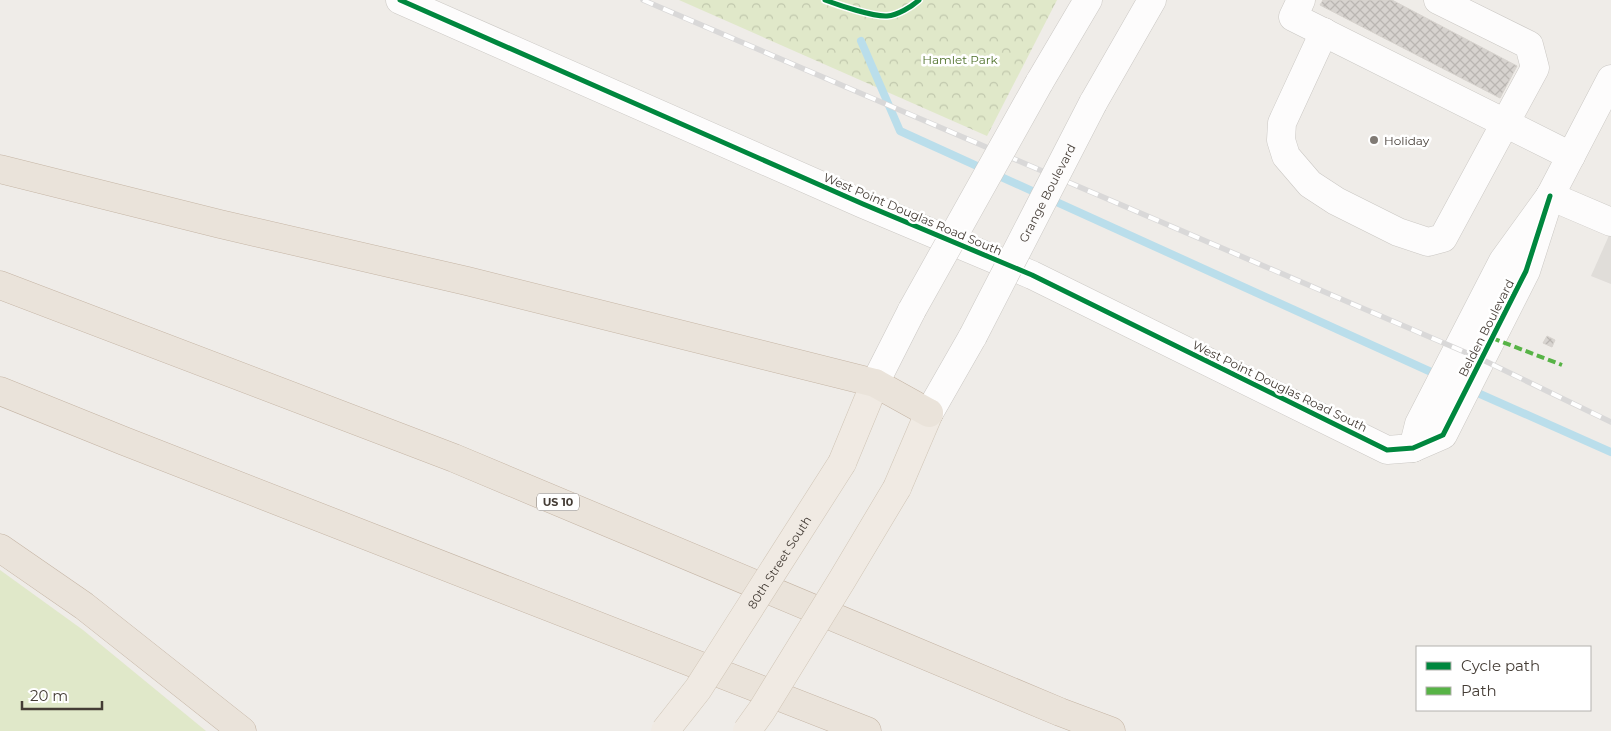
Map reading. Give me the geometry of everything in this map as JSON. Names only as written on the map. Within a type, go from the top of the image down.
[{"type":"highway","points":[[0,169],[220,224],[468,281],[875,383],[929,412]]},
{"type":"highway","name":"US 10","points":[[0,285],[454,458],[1060,712],[1111,731]]},
{"type":"highway","points":[[0,391],[867,731]]},
{"type":"highway","points":[[0,548],[84,606],[242,731]]},
{"type":"main road","name":"80th Street South","points":[[665,731],[698,689],[842,463],[875,383]]},
{"type":"main road","points":[[747,731],[837,588],[896,488],[929,412]]},
{"type":"street","name":"West Point Douglas Road South","points":[[400,0],[863,204],[1032,275],[1387,450],[1413,448]]},
{"type":"street","points":[[875,383],[912,310],[1039,82],[1088,0]]},
{"type":"street","name":"Grange Boulevard","points":[[929,412],[973,336],[1093,102],[1152,0]]},
{"type":"street","points":[[1301,0],[1293,17],[1571,156]]},
{"type":"street","points":[[1324,32],[1282,123],[1281,140],[1286,156],[1310,184],[1336,201],[1398,232],[1428,242],[1443,238],[1535,68],[1529,45],[1438,0]]},
{"type":"street","name":"Belden Boulevard","points":[[1413,448],[1443,435],[1526,271],[1550,196],[1611,79]]},
{"type":"street","points":[[1550,196],[1611,222]]},
{"type":"green space","name":"Hamlet Park","points":[[679,0],[1057,0],[987,136]]},
{"type":"green space","points":[[0,570],[83,630],[206,731],[0,731]]},
{"type":"shaded area","points":[[1611,231],[1611,284],[1591,276]]},
{"type":"building","points":[[1323,0],[1392,0],[1517,66],[1500,98],[1320,5]]},
{"type":"building","points":[[1547,336],[1555,340],[1552,347],[1543,343]]},
{"type":"waterway","points":[[861,41],[900,131],[1440,376]]},
{"type":"waterway","points":[[1471,390],[1611,452]]},
{"type":"railway","points":[[643,0],[1481,359],[1611,422]]},
{"type":"marked path","points":[[1492,338],[1562,365]]},
{"type":"cycle path","points":[[400,0],[863,204],[1032,275],[1387,450],[1413,448],[1443,435],[1526,271],[1550,196]]},
{"type":"cycle path","points":[[825,0],[847,8],[881,16],[896,14],[919,0]]},
{"type":"place","name":"Holiday","points":[[1374,140]]}]
